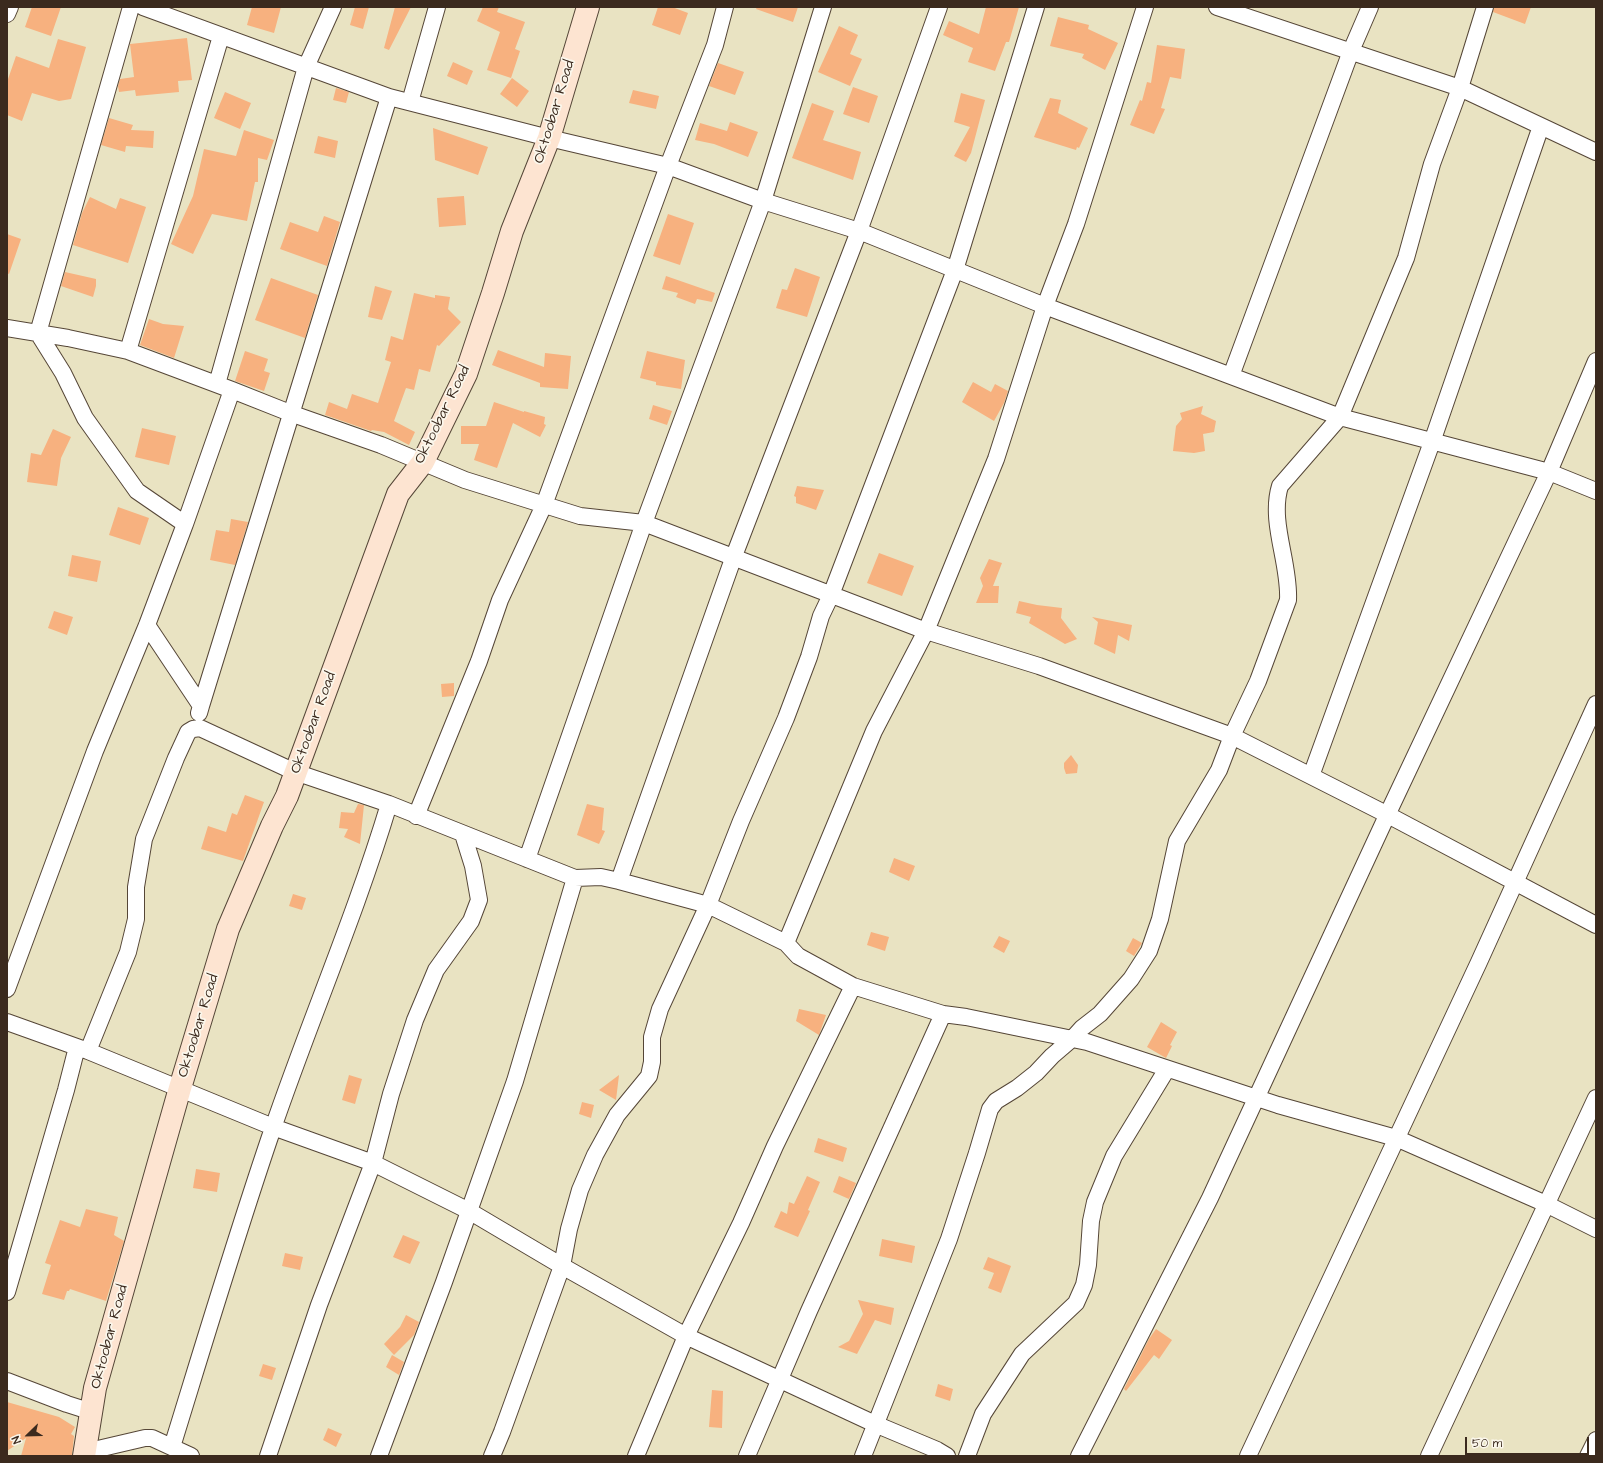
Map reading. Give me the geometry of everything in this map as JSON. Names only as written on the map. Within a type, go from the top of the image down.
[{"type":"street","points":[[7,14],[10,7]]},
{"type":"street","points":[[131,7],[38,333],[63,372],[85,418],[138,491],[185,524]]},
{"type":"street","points":[[142,7],[389,97],[549,138],[668,166],[763,201],[859,231],[1045,306],[1340,417],[1549,472],[1596,490]]},
{"type":"street","points":[[217,384],[306,67],[333,7]]},
{"type":"street","points":[[410,102],[437,7]]},
{"type":"street","name":"Oktoobar Road","points":[[85,1454],[95,1388],[180,1088],[228,928],[272,826],[287,796],[398,494],[422,462],[466,374],[512,231],[549,138],[588,7]]},
{"type":"street","points":[[416,816],[479,660],[500,600],[544,505],[668,166],[715,45],[725,7]]},
{"type":"street","points":[[527,859],[644,522],[763,201],[823,7]]},
{"type":"street","points":[[619,881],[734,556],[859,231],[939,7]]},
{"type":"street","points":[[492,1456],[562,1266],[580,1190],[595,1155],[617,1115],[649,1076],[652,1062],[652,1037],[660,1009],[708,906],[741,821],[786,718],[809,657],[821,616],[831,595],[955,270],[1036,7]]},
{"type":"street","points":[[786,943],[874,731],[926,631],[996,459],[1045,306],[1076,224],[1145,7]]},
{"type":"street","points":[[1217,7],[1460,88],[1596,152]]},
{"type":"street","points":[[1231,376],[1351,51],[1370,7]]},
{"type":"street","points":[[863,1456],[949,1239],[990,1109],[996,1101],[1017,1088],[1036,1073],[1082,1028],[1100,1014],[1126,985],[1149,951],[1160,919],[1177,841],[1219,770],[1232,736],[1258,681],[1288,600],[1289,586],[1277,514],[1276,497],[1280,486],[1340,417],[1406,258],[1432,164],[1460,88],[1485,7]]},
{"type":"street","points":[[128,351],[221,36]]},
{"type":"street","points":[[193,729],[389,97]]},
{"type":"street","points":[[1311,776],[1432,442],[1541,126]]},
{"type":"street","points":[[7,328],[128,351],[290,413],[381,445],[465,480],[580,516],[644,522],[926,631],[1039,666],[1232,736],[1388,815],[1596,925]]},
{"type":"street","points":[[1079,1456],[1210,1198],[1549,472],[1596,361]]},
{"type":"street","points":[[7,989],[96,751],[148,625],[232,390]]},
{"type":"street","points":[[148,625],[201,706]]},
{"type":"street","points":[[1248,1456],[1515,882],[1596,704]]},
{"type":"street","points":[[7,1292],[66,1090],[82,1049],[128,952],[136,919],[136,887],[144,839],[176,758],[188,732],[193,729],[200,728],[295,772],[389,804],[575,878],[601,877],[708,906],[786,943],[798,956],[853,986],[944,1014],[1073,1038],[1256,1098],[1396,1138],[1546,1204],[1596,1229]]},
{"type":"street","points":[[172,1447],[273,1127],[335,961],[378,840],[389,804]]},
{"type":"street","points":[[268,1456],[319,1305],[373,1163],[391,1094],[415,1020],[436,970],[471,921],[479,900],[473,866],[463,834]]},
{"type":"street","points":[[379,1456],[444,1282],[516,1081],[575,878]]},
{"type":"street","points":[[636,1456],[686,1336],[741,1223],[774,1146],[853,986]]},
{"type":"street","points":[[747,1456],[781,1380],[809,1311],[944,1014]]},
{"type":"street","points":[[7,1022],[82,1049],[273,1127],[373,1163],[469,1211],[562,1266],[686,1336],[875,1424],[937,1450],[947,1456]]},
{"type":"street","points":[[966,1456],[983,1414],[1022,1354],[1076,1303],[1084,1285],[1088,1265],[1091,1221],[1095,1202],[1114,1156],[1167,1069]]},
{"type":"street","points":[[1429,1456],[1596,1098]]},
{"type":"street","points":[[7,1380],[67,1404],[92,1412]]},
{"type":"street","points":[[85,1454],[145,1438],[152,1438],[192,1456]]},
{"type":"street","points":[[1588,1456],[1596,1440]]},
{"type":"building","points":[[32,7],[61,7],[51,36],[25,27]]},
{"type":"building","points":[[252,7],[281,7],[274,33],[247,25]]},
{"type":"building","points":[[355,7],[369,7],[363,29],[350,25]]},
{"type":"building","points":[[395,7],[411,7],[389,50],[384,48]]},
{"type":"building","points":[[483,7],[499,7],[497,12],[525,22],[515,49],[520,51],[511,78],[487,70],[500,32],[477,21]]},
{"type":"building","points":[[658,7],[672,7],[688,13],[680,35],[652,25]]},
{"type":"building","points":[[757,7],[798,7],[793,22],[756,9]]},
{"type":"building","points":[[986,7],[1019,7],[1009,42],[1006,42],[995,71],[968,62],[973,48],[943,35],[949,21],[979,34]]},
{"type":"building","points":[[1494,7],[1531,7],[1525,24],[1493,12]]},
{"type":"building","points":[[1058,17],[1089,25],[1088,29],[1118,43],[1105,70],[1082,58],[1084,54],[1050,46]]},
{"type":"building","points":[[839,26],[858,35],[850,54],[862,59],[850,86],[818,72]]},
{"type":"building","points":[[187,38],[192,80],[178,81],[179,92],[136,96],[135,90],[119,92],[118,86],[120,79],[134,77],[130,44]]},
{"type":"building","points":[[58,39],[86,47],[71,99],[59,101],[32,93],[22,121],[7,115],[7,82],[16,56],[49,68]]},
{"type":"building","points":[[1157,45],[1185,49],[1181,79],[1170,77],[1161,108],[1165,109],[1154,134],[1130,125],[1140,100],[1142,101],[1147,82],[1151,83]]},
{"type":"building","points":[[453,62],[473,71],[467,85],[447,76]]},
{"type":"building","points":[[718,63],[744,72],[735,95],[709,86]]},
{"type":"building","points":[[512,78],[529,91],[517,107],[500,94]]},
{"type":"building","points":[[853,87],[878,96],[869,123],[843,114]]},
{"type":"building","points":[[336,88],[349,92],[346,103],[333,100]]},
{"type":"building","points":[[633,90],[659,96],[656,109],[629,103]]},
{"type":"building","points":[[225,92],[251,103],[240,129],[214,118]]},
{"type":"building","points":[[961,93],[985,100],[971,153],[966,162],[954,156],[970,127],[954,122]]},
{"type":"building","points":[[1050,98],[1061,100],[1058,113],[1088,128],[1079,148],[1077,147],[1076,150],[1034,137]]},
{"type":"building","points":[[812,103],[834,111],[823,140],[861,152],[853,180],[792,158]]},
{"type":"building","points":[[109,118],[133,125],[131,130],[154,131],[153,148],[126,146],[125,152],[101,145]]},
{"type":"building","points":[[730,122],[758,132],[748,157],[714,144],[695,140],[700,123],[727,131]]},
{"type":"building","points":[[433,128],[488,147],[478,175],[435,160]]},
{"type":"building","points":[[244,130],[274,140],[267,160],[258,158],[258,182],[255,182],[247,221],[212,214],[193,254],[171,244],[193,196],[204,149],[236,156]]},
{"type":"building","points":[[318,136],[338,141],[335,158],[314,153]]},
{"type":"building","points":[[464,196],[466,225],[439,227],[437,198]]},
{"type":"building","points":[[90,197],[116,209],[120,198],[146,207],[128,263],[73,245],[82,213]]},
{"type":"building","points":[[668,214],[694,223],[680,265],[653,256]]},
{"type":"building","points":[[324,216],[340,222],[327,266],[280,249],[290,222],[318,232]]},
{"type":"building","points":[[7,234],[21,239],[9,274],[7,273]]},
{"type":"building","points":[[795,268],[820,277],[807,317],[776,308],[782,289],[787,290]]},
{"type":"building","points":[[65,272],[96,279],[93,297],[61,286]]},
{"type":"building","points":[[666,276],[715,293],[712,302],[697,299],[695,304],[676,297],[678,293],[662,289]]},
{"type":"building","points":[[271,278],[318,295],[305,338],[255,320]]},
{"type":"building","points":[[375,286],[392,291],[382,320],[368,317]]},
{"type":"building","points":[[414,293],[435,298],[435,295],[450,297],[448,309],[461,322],[439,346],[437,345],[430,372],[419,369],[414,390],[406,388],[394,421],[415,432],[409,445],[384,432],[371,431],[325,415],[329,402],[347,409],[352,394],[378,403],[391,362],[385,360],[391,336],[403,340]]},
{"type":"building","points":[[149,319],[163,324],[184,326],[174,358],[140,345]]},
{"type":"building","points":[[498,350],[544,367],[545,353],[571,356],[568,389],[540,387],[540,383],[492,365]]},
{"type":"building","points":[[245,351],[268,359],[264,371],[270,373],[264,391],[235,381]]},
{"type":"building","points":[[647,351],[685,360],[681,389],[656,385],[656,382],[640,378]]},
{"type":"building","points":[[973,382],[991,392],[995,384],[1008,391],[1004,403],[994,421],[962,402]]},
{"type":"building","points":[[494,402],[545,417],[544,424],[546,425],[540,437],[513,423],[497,468],[474,460],[479,444],[461,444],[461,426],[486,426]]},
{"type":"building","points":[[653,405],[672,411],[667,425],[649,419]]},
{"type":"building","points":[[1203,406],[1201,414],[1216,421],[1214,432],[1203,434],[1205,451],[1194,453],[1173,451],[1176,426],[1182,419],[1180,413]]},
{"type":"building","points":[[142,428],[176,436],[169,465],[135,457]]},
{"type":"building","points":[[53,429],[71,437],[61,458],[57,486],[27,482],[31,453],[41,455]]},
{"type":"building","points":[[797,486],[824,490],[816,510],[796,503],[796,497],[794,496]]},
{"type":"building","points":[[118,507],[149,518],[140,545],[109,535]]},
{"type":"building","points":[[231,519],[248,522],[235,565],[210,560],[216,530],[229,532]]},
{"type":"building","points":[[879,553],[914,566],[902,596],[867,583]]},
{"type":"building","points":[[72,555],[101,561],[97,582],[68,576]]},
{"type":"building","points":[[989,559],[1002,563],[993,586],[999,586],[998,603],[976,603],[983,586],[980,578]]},
{"type":"building","points":[[1019,601],[1062,608],[1061,618],[1077,639],[1065,644],[1029,623],[1031,617],[1016,613]]},
{"type":"building","points":[[54,611],[73,617],[67,635],[48,628]]},
{"type":"building","points":[[1092,617],[1132,625],[1129,641],[1118,635],[1115,654],[1094,644],[1098,622]]},
{"type":"building","points":[[454,683],[454,696],[442,697],[441,684]]},
{"type":"building","points":[[1071,755],[1078,765],[1077,773],[1066,774],[1064,763]]},
{"type":"building","points":[[245,795],[264,802],[243,861],[201,849],[208,826],[226,832],[232,813],[237,815]]},
{"type":"building","points":[[358,804],[364,805],[360,844],[344,837],[348,829],[339,828],[341,812],[354,813]]},
{"type":"building","points":[[587,804],[604,808],[602,830],[605,831],[599,844],[577,835]]},
{"type":"building","points":[[894,858],[915,866],[909,881],[889,872]]},
{"type":"building","points":[[293,894],[306,898],[302,910],[289,906]]},
{"type":"building","points":[[871,932],[889,937],[885,951],[867,945]]},
{"type":"building","points":[[999,936],[1010,941],[1004,953],[993,947]]},
{"type":"building","points":[[1133,938],[1142,943],[1134,956],[1126,951]]},
{"type":"building","points":[[799,1009],[826,1015],[819,1035],[796,1021]]},
{"type":"building","points":[[1161,1022],[1177,1032],[1170,1045],[1172,1046],[1166,1058],[1147,1047]]},
{"type":"building","points":[[349,1075],[362,1079],[355,1104],[342,1100]]},
{"type":"building","points":[[619,1075],[616,1100],[599,1090]]},
{"type":"building","points":[[582,1102],[594,1105],[591,1118],[579,1114]]},
{"type":"building","points":[[818,1138],[847,1148],[843,1162],[814,1152]]},
{"type":"building","points":[[196,1169],[220,1173],[217,1192],[193,1188]]},
{"type":"building","points":[[807,1176],[820,1182],[808,1210],[810,1211],[798,1237],[774,1227],[781,1211],[787,1214],[789,1202],[794,1204]]},
{"type":"building","points":[[839,1176],[856,1183],[849,1199],[833,1192]]},
{"type":"building","points":[[86,1209],[118,1217],[114,1235],[124,1241],[106,1301],[70,1289],[67,1291],[64,1300],[42,1294],[51,1265],[45,1263],[60,1220],[80,1227]]},
{"type":"building","points":[[403,1235],[420,1242],[410,1264],[393,1257]]},
{"type":"building","points":[[882,1239],[915,1246],[912,1263],[879,1256]]},
{"type":"building","points":[[285,1253],[303,1257],[300,1270],[282,1266]]},
{"type":"building","points":[[988,1257],[1011,1266],[1001,1293],[988,1288],[994,1273],[983,1269]]},
{"type":"building","points":[[858,1300],[894,1308],[891,1325],[875,1320],[857,1354],[838,1347],[849,1341],[863,1314]]},
{"type":"building","points":[[406,1315],[419,1322],[414,1335],[394,1355],[384,1344],[400,1327]]},
{"type":"building","points":[[1156,1329],[1172,1340],[1159,1359],[1154,1355],[1126,1391],[1124,1389],[1149,1339]]},
{"type":"building","points":[[392,1355],[404,1362],[399,1375],[386,1367]]},
{"type":"building","points":[[263,1364],[276,1368],[272,1380],[259,1376]]},
{"type":"building","points":[[938,1384],[953,1389],[950,1401],[935,1396]]},
{"type":"building","points":[[712,1390],[723,1391],[722,1428],[709,1427]]},
{"type":"building","points":[[7,1402],[59,1417],[75,1427],[71,1434],[74,1436],[72,1456],[21,1456],[26,1438],[7,1451]]},
{"type":"building","points":[[328,1428],[342,1434],[336,1447],[323,1440]]}]
